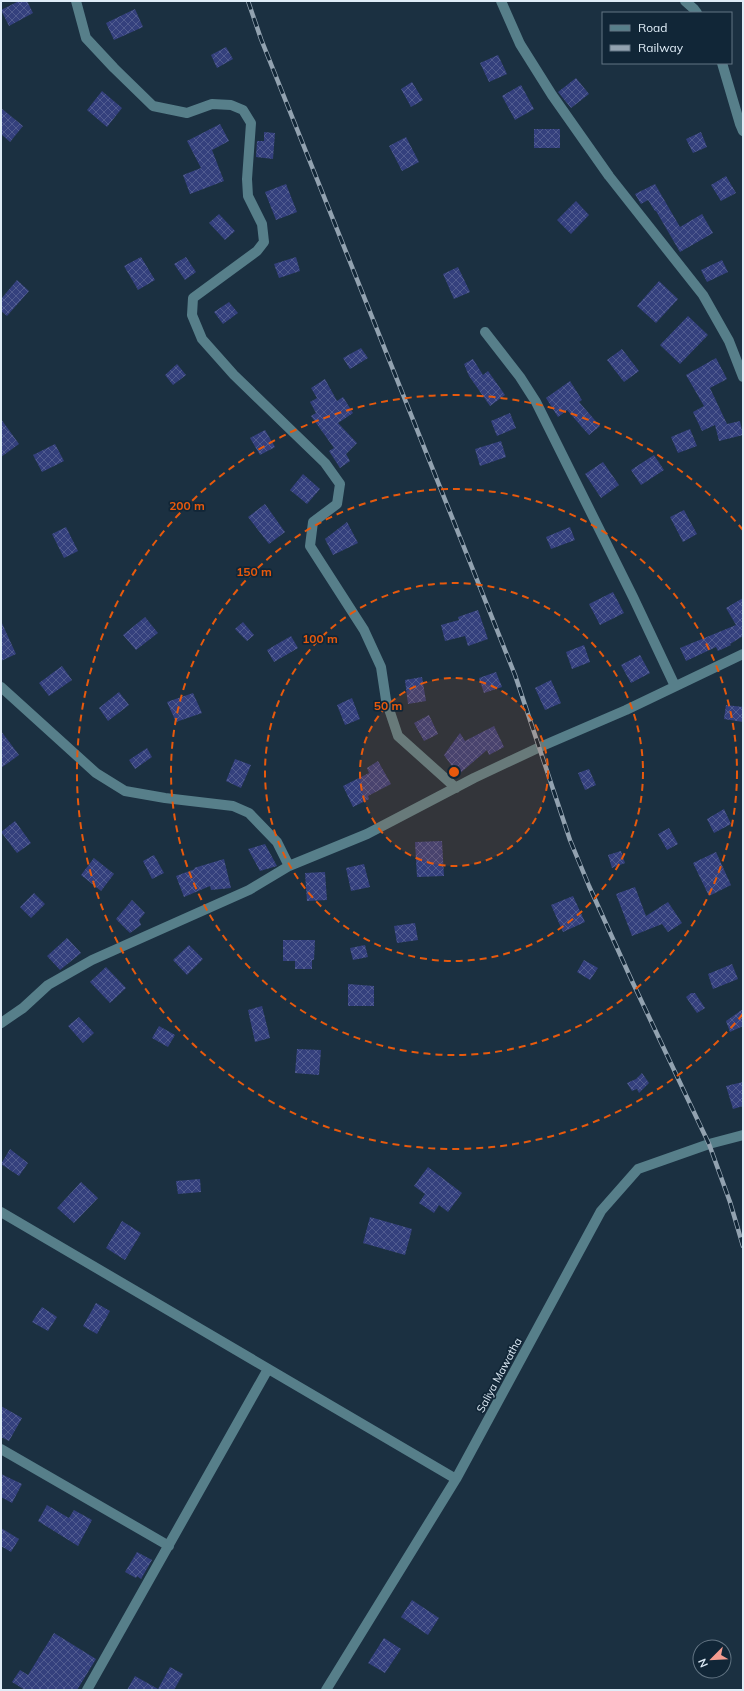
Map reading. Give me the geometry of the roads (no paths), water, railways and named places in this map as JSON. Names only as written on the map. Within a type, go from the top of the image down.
[{"type":"street","points":[[76,1],[86,38],[153,106],[187,113],[212,104],[231,105],[243,110],[252,123],[247,179],[248,196],[262,224],[264,242],[257,251],[193,298],[192,315],[202,339],[234,375],[325,463],[340,484],[337,504],[313,522],[310,546],[364,630],[381,667],[386,700],[398,736],[456,788]]},
{"type":"street","points":[[502,1],[520,44],[552,95],[609,176],[703,295],[729,341],[743,377]]},
{"type":"street","points":[[685,1],[696,12]]},
{"type":"street","points":[[722,64],[743,131]]},
{"type":"street","points":[[485,332],[520,377],[536,402],[675,686]]},
{"type":"street","points":[[1,1023],[23,1008],[48,986],[92,960],[249,890],[289,866],[367,834],[540,747],[743,654]]},
{"type":"street","points":[[1,687],[96,773],[125,791],[165,798],[233,806],[249,813],[277,842],[289,866]]},
{"type":"street","name":"Saliya Mawatha","points":[[326,1690],[456,1479],[601,1211],[638,1169],[709,1144],[743,1135]]},
{"type":"street","points":[[1,1212],[456,1479]]},
{"type":"street","points":[[87,1690],[268,1369]]},
{"type":"street","points":[[1,1449],[169,1546]]},
{"type":"railway","points":[[248,1],[261,39],[515,675],[570,840],[632,981],[709,1144],[730,1202],[743,1246]]}]
